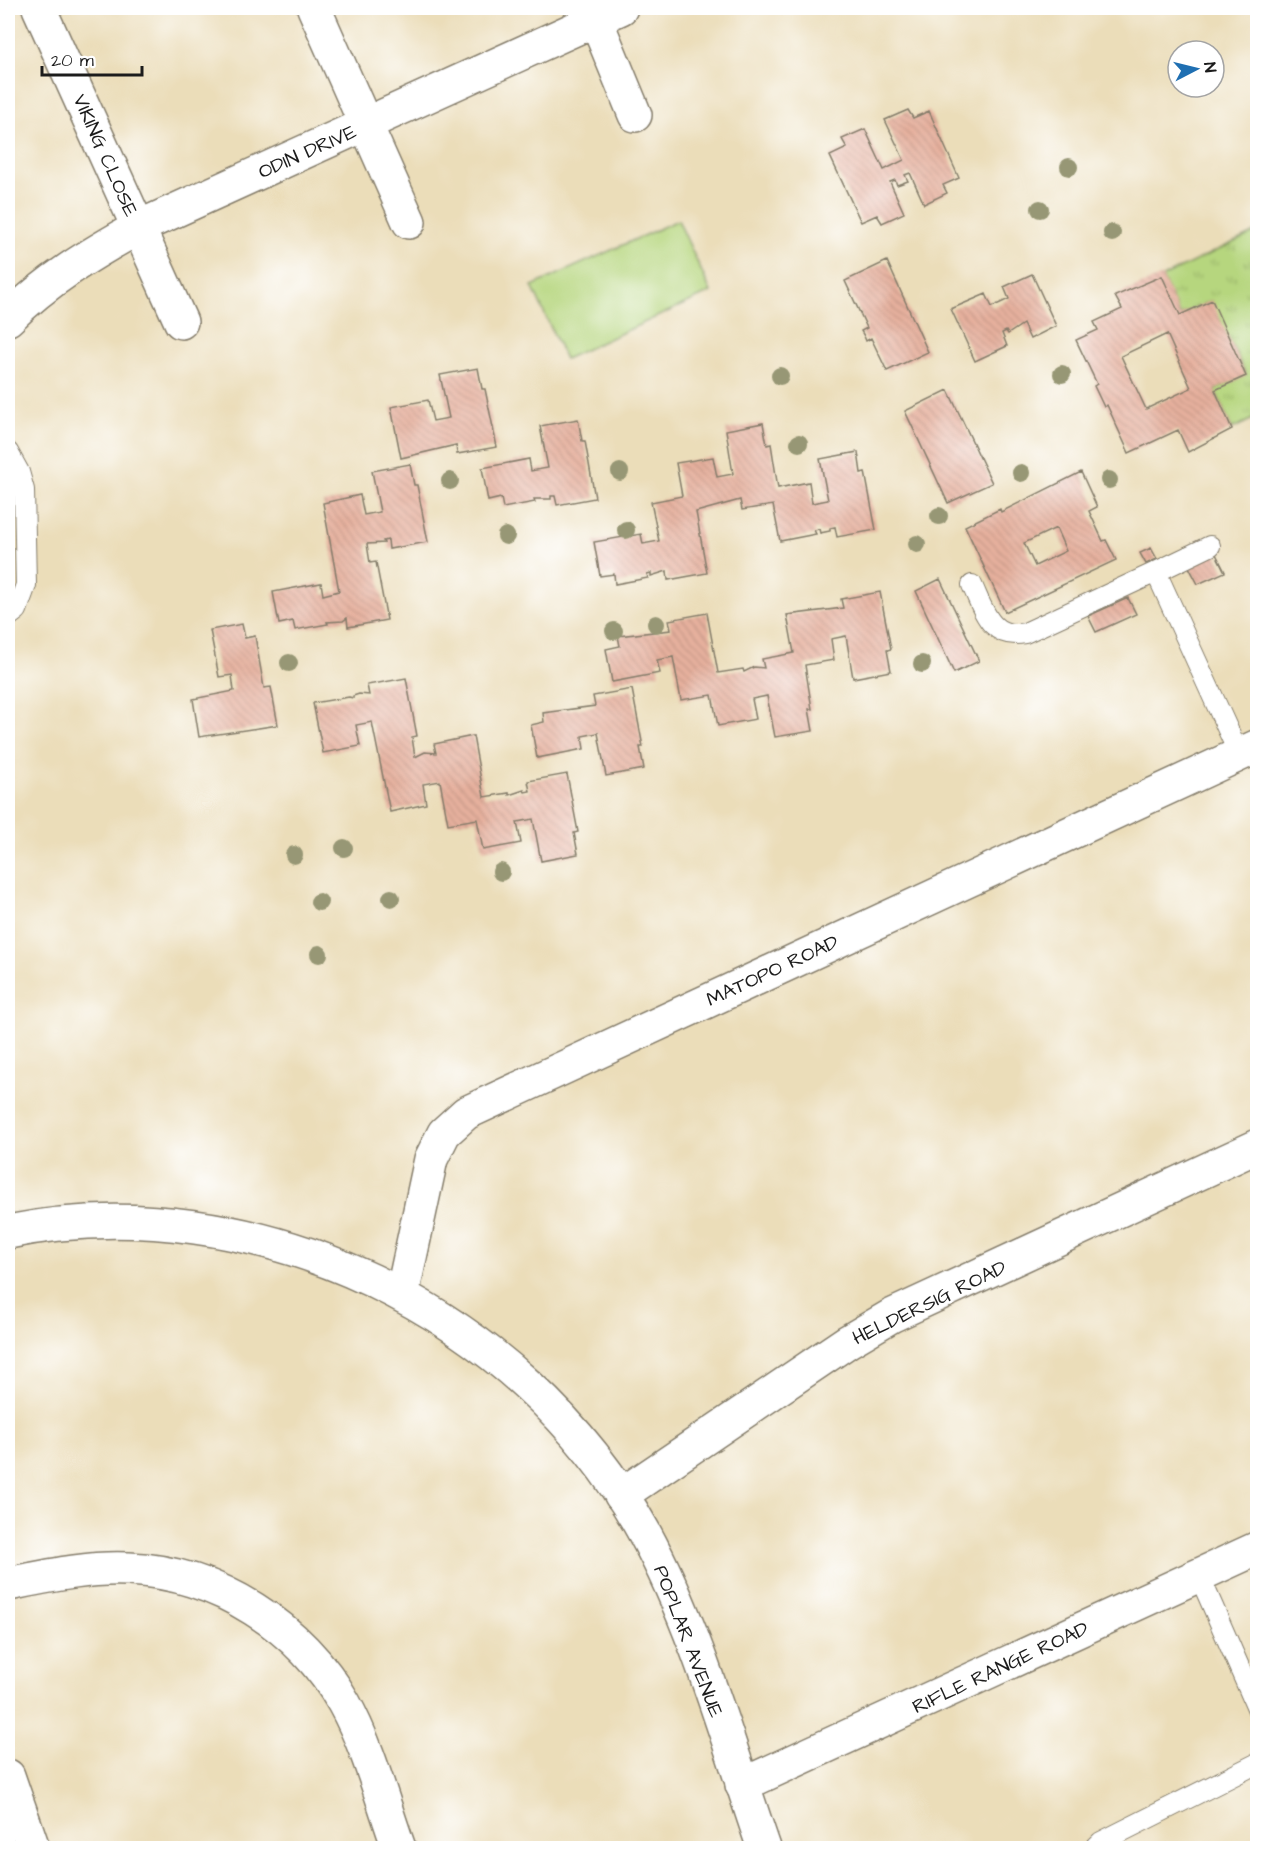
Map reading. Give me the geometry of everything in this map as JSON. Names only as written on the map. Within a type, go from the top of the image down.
[{"type":"street","points":[[314,8],[409,222]]},
{"type":"street","name":"VIKING CLOSE","points":[[50,11],[139,228],[181,322]]},
{"type":"street","points":[[602,11],[635,115]]},
{"type":"street","name":"ODIN DRIVE","points":[[8,319],[77,262],[139,228],[367,124],[602,11]]},
{"type":"street","name":"MATOPO ROAD","points":[[402,1295],[431,1160],[444,1133],[466,1113],[1248,750]]},
{"type":"street","name":"HELDERSIG ROAD","points":[[621,1495],[847,1342],[891,1316],[1257,1146]]},
{"type":"street","name":"POPLAR AVENUE","points":[[8,1232],[79,1223],[135,1222],[191,1227],[246,1236],[299,1251],[351,1270],[402,1295],[465,1334],[524,1381],[576,1435],[621,1495],[661,1565],[678,1602],[764,1848]]},
{"type":"street","name":"RIFLE RANGE ROAD","points":[[742,1785],[1257,1548]]},
{"type":"street","points":[[8,1584],[66,1573],[130,1569],[194,1580],[253,1607],[305,1650],[327,1676],[345,1704],[359,1734],[399,1848]]},
{"type":"street","points":[[8,1776],[33,1848]]},
{"type":"lane","points":[[8,452],[19,472],[24,490],[26,585],[17,610],[8,617]]},
{"type":"lane","points":[[972,585],[994,629],[1014,636],[1025,633],[1210,546]]},
{"type":"lane","points":[[1155,572],[1248,750]]},
{"type":"lane","points":[[1199,1575],[1257,1710]]},
{"type":"lane","points":[[1095,1848],[1101,1842],[1257,1763]]},
{"type":"green space","points":[[678,220],[711,292],[565,359],[532,286]]},
{"type":"green space","points":[[1257,231],[1257,417],[1232,429],[1215,390],[1246,375],[1211,301],[1180,315],[1162,277]]},
{"type":"building","points":[[908,110],[913,118],[929,111],[959,178],[943,185],[947,193],[924,204],[910,173],[905,175],[908,181],[897,185],[895,180],[890,182],[904,213],[882,223],[877,215],[861,222],[830,156],[847,148],[842,139],[865,129],[884,170],[904,160],[885,120]]},
{"type":"building","points":[[887,261],[928,352],[887,371],[871,338],[866,341],[861,331],[867,328],[845,281]]},
{"type":"building","points":[[1032,274],[1056,326],[1030,339],[1023,324],[1008,334],[1006,331],[1002,333],[1007,346],[975,361],[951,309],[986,294],[992,307],[1009,299],[1004,287]]},
{"type":"building","points":[[1162,276],[1180,315],[1212,300],[1246,376],[1215,390],[1232,429],[1188,452],[1178,430],[1129,453],[1107,405],[1104,407],[1094,386],[1097,384],[1076,340],[1098,330],[1094,322],[1122,309],[1115,296]],"holes":[[[1167,334],[1191,388],[1146,409],[1121,356]]]},
{"type":"building","points":[[478,368],[482,389],[485,389],[497,447],[457,454],[456,445],[401,458],[391,407],[428,400],[433,421],[449,418],[440,375]]},
{"type":"building","points":[[948,390],[992,483],[948,503],[905,411]]},
{"type":"building","points":[[578,419],[582,441],[585,441],[595,498],[557,505],[555,496],[551,496],[551,499],[534,499],[535,502],[503,508],[501,498],[488,501],[482,468],[529,459],[531,471],[548,468],[540,426]]},
{"type":"building","points":[[763,423],[767,445],[771,444],[778,488],[809,482],[812,503],[828,500],[820,459],[858,452],[861,473],[865,472],[876,530],[837,537],[835,527],[830,528],[830,531],[820,533],[819,529],[814,530],[816,534],[780,541],[773,505],[742,510],[740,500],[696,512],[707,573],[668,580],[667,571],[651,576],[651,573],[647,574],[648,578],[615,584],[614,574],[600,576],[594,542],[641,534],[643,544],[659,541],[651,502],[682,496],[676,463],[713,457],[717,477],[733,474],[726,430]]},
{"type":"building","points":[[410,464],[414,485],[417,485],[428,542],[389,549],[388,540],[383,541],[384,543],[367,544],[370,563],[376,562],[387,620],[348,627],[347,618],[343,621],[327,622],[328,624],[295,630],[293,621],[279,624],[273,592],[321,583],[323,595],[339,591],[323,503],[360,495],[364,515],[380,512],[372,471]]},
{"type":"building","points":[[1081,472],[1097,507],[1089,511],[1103,541],[1106,540],[1116,560],[1005,612],[965,526],[1000,509],[1001,512]],"holes":[[[1056,528],[1066,551],[1035,566],[1024,543]]]},
{"type":"building","points":[[1151,548],[1157,559],[1146,564],[1140,553]]},
{"type":"building","points":[[1215,552],[1225,572],[1198,584],[1188,565]]},
{"type":"building","points":[[940,579],[979,661],[954,673],[916,591]]},
{"type":"building","points":[[880,592],[891,649],[887,650],[891,671],[853,678],[846,636],[831,639],[834,660],[805,665],[813,731],[775,737],[767,696],[752,699],[756,719],[718,726],[712,695],[681,700],[673,657],[657,660],[660,673],[612,682],[606,649],[620,646],[618,636],[671,630],[669,620],[707,613],[718,673],[743,669],[744,672],[754,667],[764,668],[762,659],[794,653],[787,615],[843,608],[841,599]]},
{"type":"building","points":[[1128,598],[1136,614],[1096,632],[1088,616]]},
{"type":"building","points":[[242,624],[245,638],[255,636],[264,688],[271,687],[278,725],[199,737],[193,699],[234,691],[232,675],[219,677],[210,630]]},
{"type":"building","points":[[406,678],[417,736],[412,737],[415,757],[425,752],[436,753],[434,744],[473,736],[484,797],[530,791],[528,781],[567,774],[578,832],[574,833],[578,854],[541,861],[533,819],[517,822],[521,843],[483,850],[477,819],[448,824],[440,781],[423,784],[426,804],[390,812],[372,722],[356,725],[360,746],[323,753],[313,703],[353,698],[359,694],[369,695],[367,685]]},
{"type":"building","points":[[632,689],[643,747],[640,747],[644,769],[606,776],[598,733],[582,736],[584,749],[537,758],[531,725],[544,722],[543,713],[595,706],[593,696]]}]
